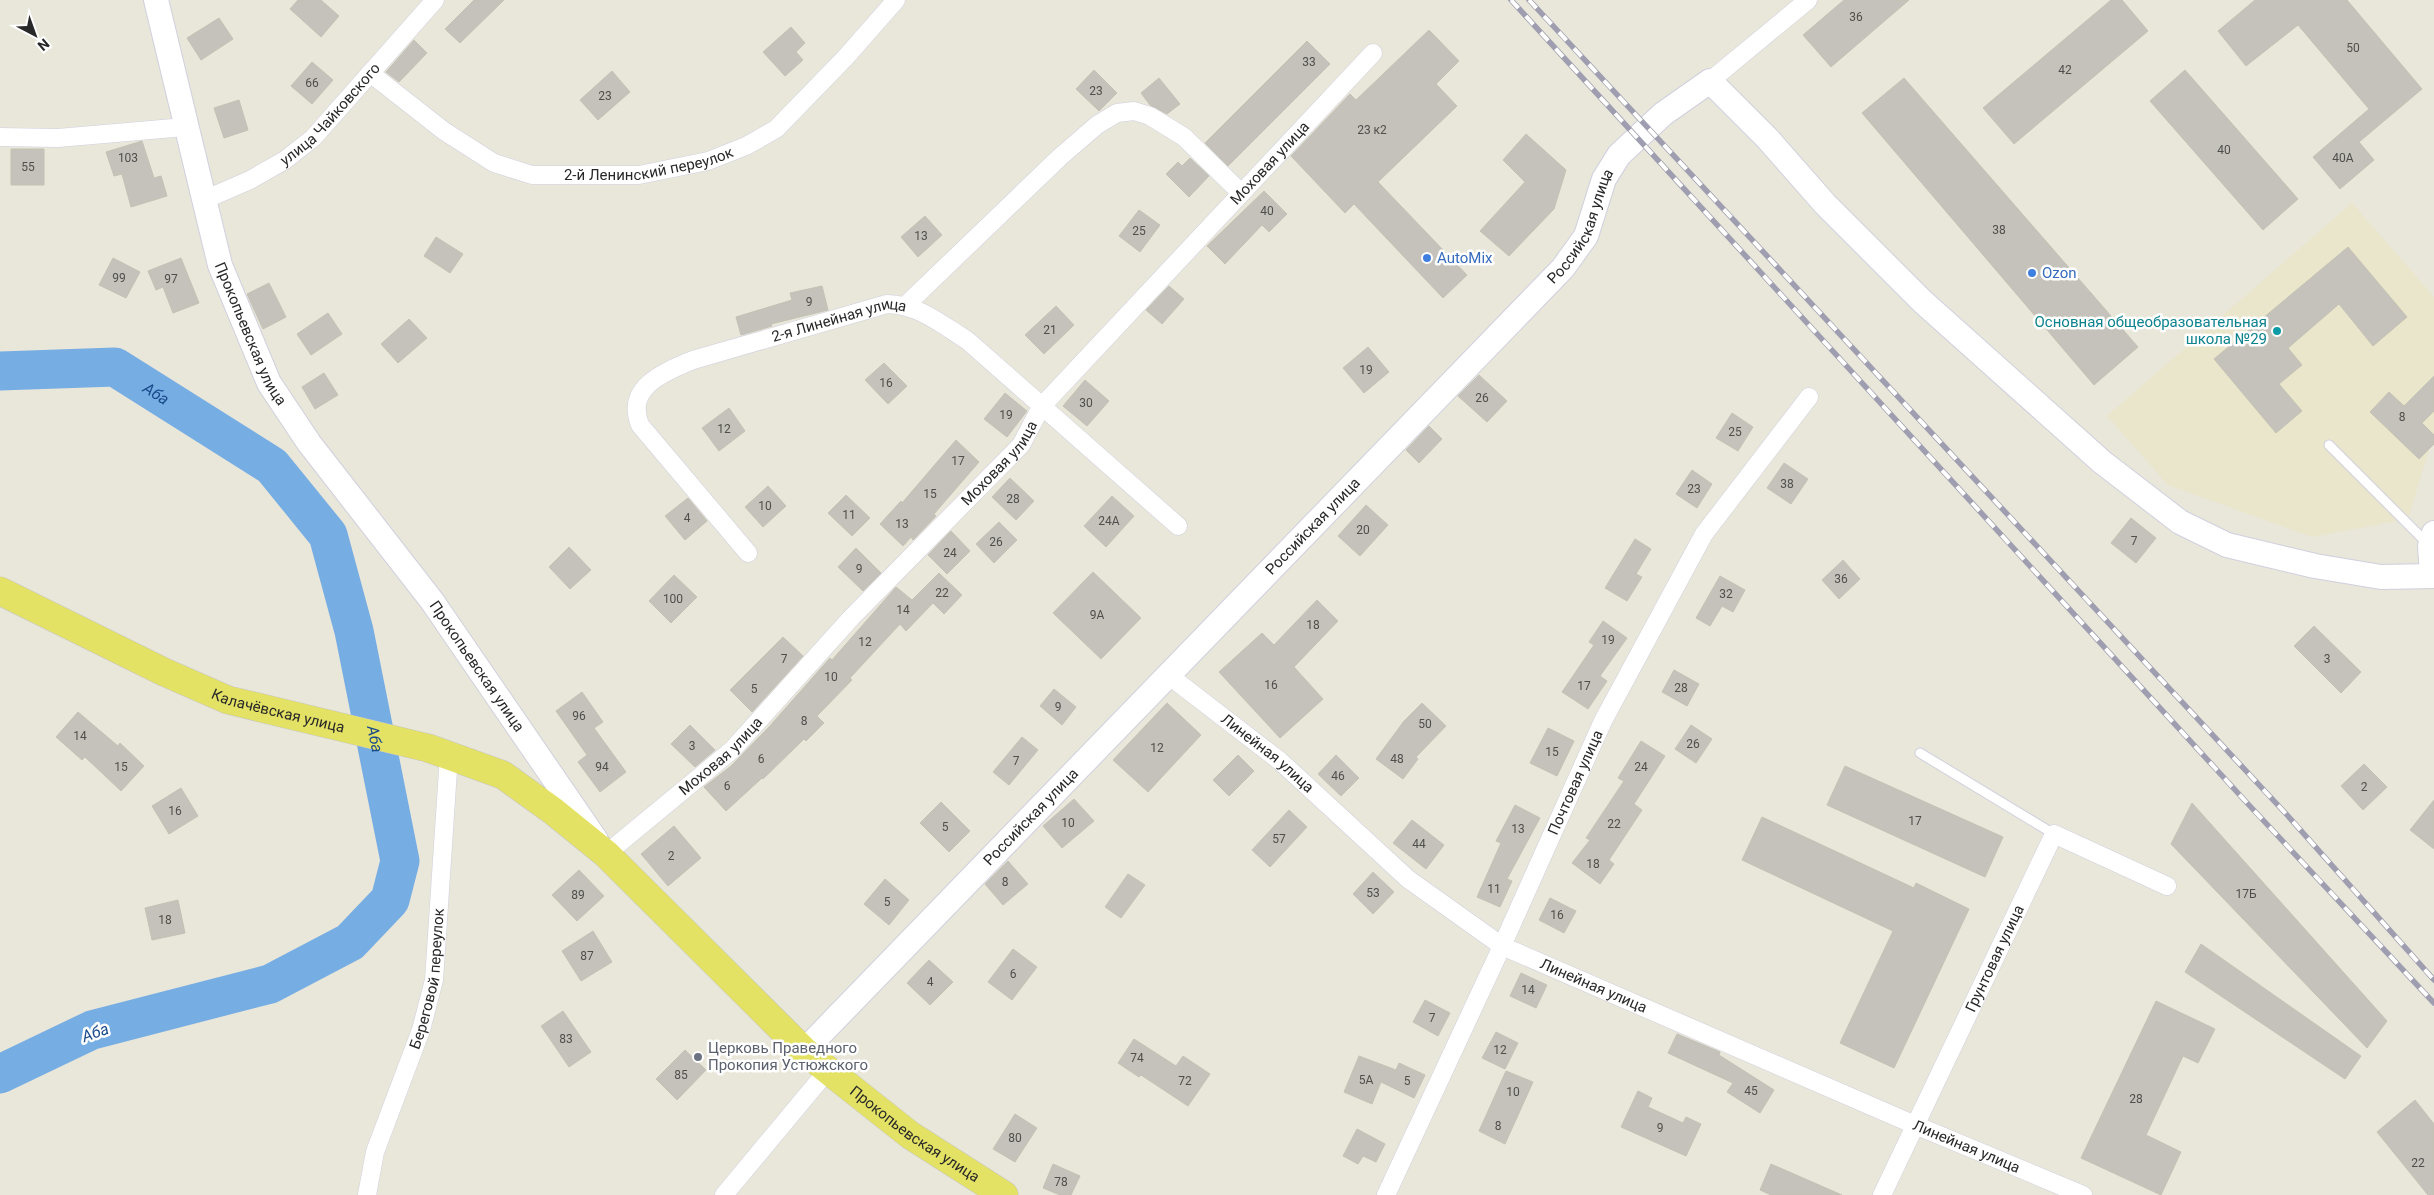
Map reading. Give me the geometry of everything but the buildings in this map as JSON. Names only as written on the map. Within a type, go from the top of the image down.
[{"type":"main road","name":"Прокопьевская улица","points":[[156,0],[185,127],[220,265],[269,383],[309,443],[432,601],[606,854],[804,1051],[910,1135],[1004,1195]]},
{"type":"main road","points":[[1710,82],[1767,138],[1825,204],[1923,302],[2102,462],[2180,522],[2226,545],[2314,566],[2381,577],[2433,576],[2432,540]]},
{"type":"main road","name":"Российская улица","points":[[804,1051],[1167,674],[1564,268],[1586,236],[1604,179],[1619,155],[1663,114],[1710,82]]},
{"type":"main road","name":"Калачёвская улица","points":[[0,591],[164,672],[228,700],[439,751],[504,775],[553,811],[606,854]]},
{"type":"street","name":"улица Чайковского","points":[[204,200],[250,180],[284,160],[312,138],[435,0]]},
{"type":"street","name":"2-й Ленинский переулок","points":[[370,73],[444,132],[494,163],[532,175],[639,175],[708,161],[746,146],[776,129],[896,0]]},
{"type":"street","name":"Российская улица","points":[[1710,82],[1808,0]]},
{"type":"street","name":"Моховая улица","points":[[606,854],[732,750],[851,618],[1021,445],[1041,407],[1240,192],[1373,53]]},
{"type":"street","name":"2-я Линейная улица","points":[[748,553],[640,425],[635,412],[638,398],[649,384],[668,370],[693,360],[888,304],[906,305],[1060,157],[1097,125],[1117,113],[1134,111],[1150,116],[1184,136],[1240,192]]},
{"type":"street","points":[[0,137],[58,138],[185,127]]},
{"type":"street","points":[[906,305],[929,316],[968,341],[1178,526]]},
{"type":"street","name":"Почтовая улица","points":[[1386,1195],[1502,946],[1603,721],[1704,534],[1809,397]]},
{"type":"street","name":"Линейная улица","points":[[1167,674],[1280,761],[1408,879],[1502,946],[1915,1125],[2083,1195]]},
{"type":"street","name":"Береговой переулок","points":[[367,1195],[375,1152],[421,1030],[434,980],[439,751]]},
{"type":"street","points":[[2054,834],[2167,886]]},
{"type":"street","name":"Грунтовая улица","points":[[1882,1195],[2054,834]]},
{"type":"street","points":[[724,1195],[828,1070]]},
{"type":"lane","points":[[2329,445],[2432,540]]},
{"type":"lane","points":[[1920,753],[2054,834]]},
{"type":"shaded area","points":[[2352,203],[2434,297],[2434,433],[2408,519],[2312,537],[2168,485],[2107,416]]},
{"type":"waterway","name":"Аба","points":[[0,371],[115,367],[272,466],[328,535],[354,631],[400,861],[390,900],[350,942],[270,984],[92,1030],[0,1074]]},
{"type":"railway","points":[[1511,0],[2248,804],[2434,1003]]},
{"type":"railway","points":[[1529,0],[2288,816],[2434,980]]},
{"type":"place","name":"AutoMix","points":[[1427,258]]},
{"type":"place","name":"Ozon","points":[[2032,273]]},
{"type":"place","name":"Основная общеобразовательная школа №29","points":[[2277,331]]},
{"type":"place","name":"Церковь Праведного Прокопия Устюжского","points":[[698,1057]]}]
